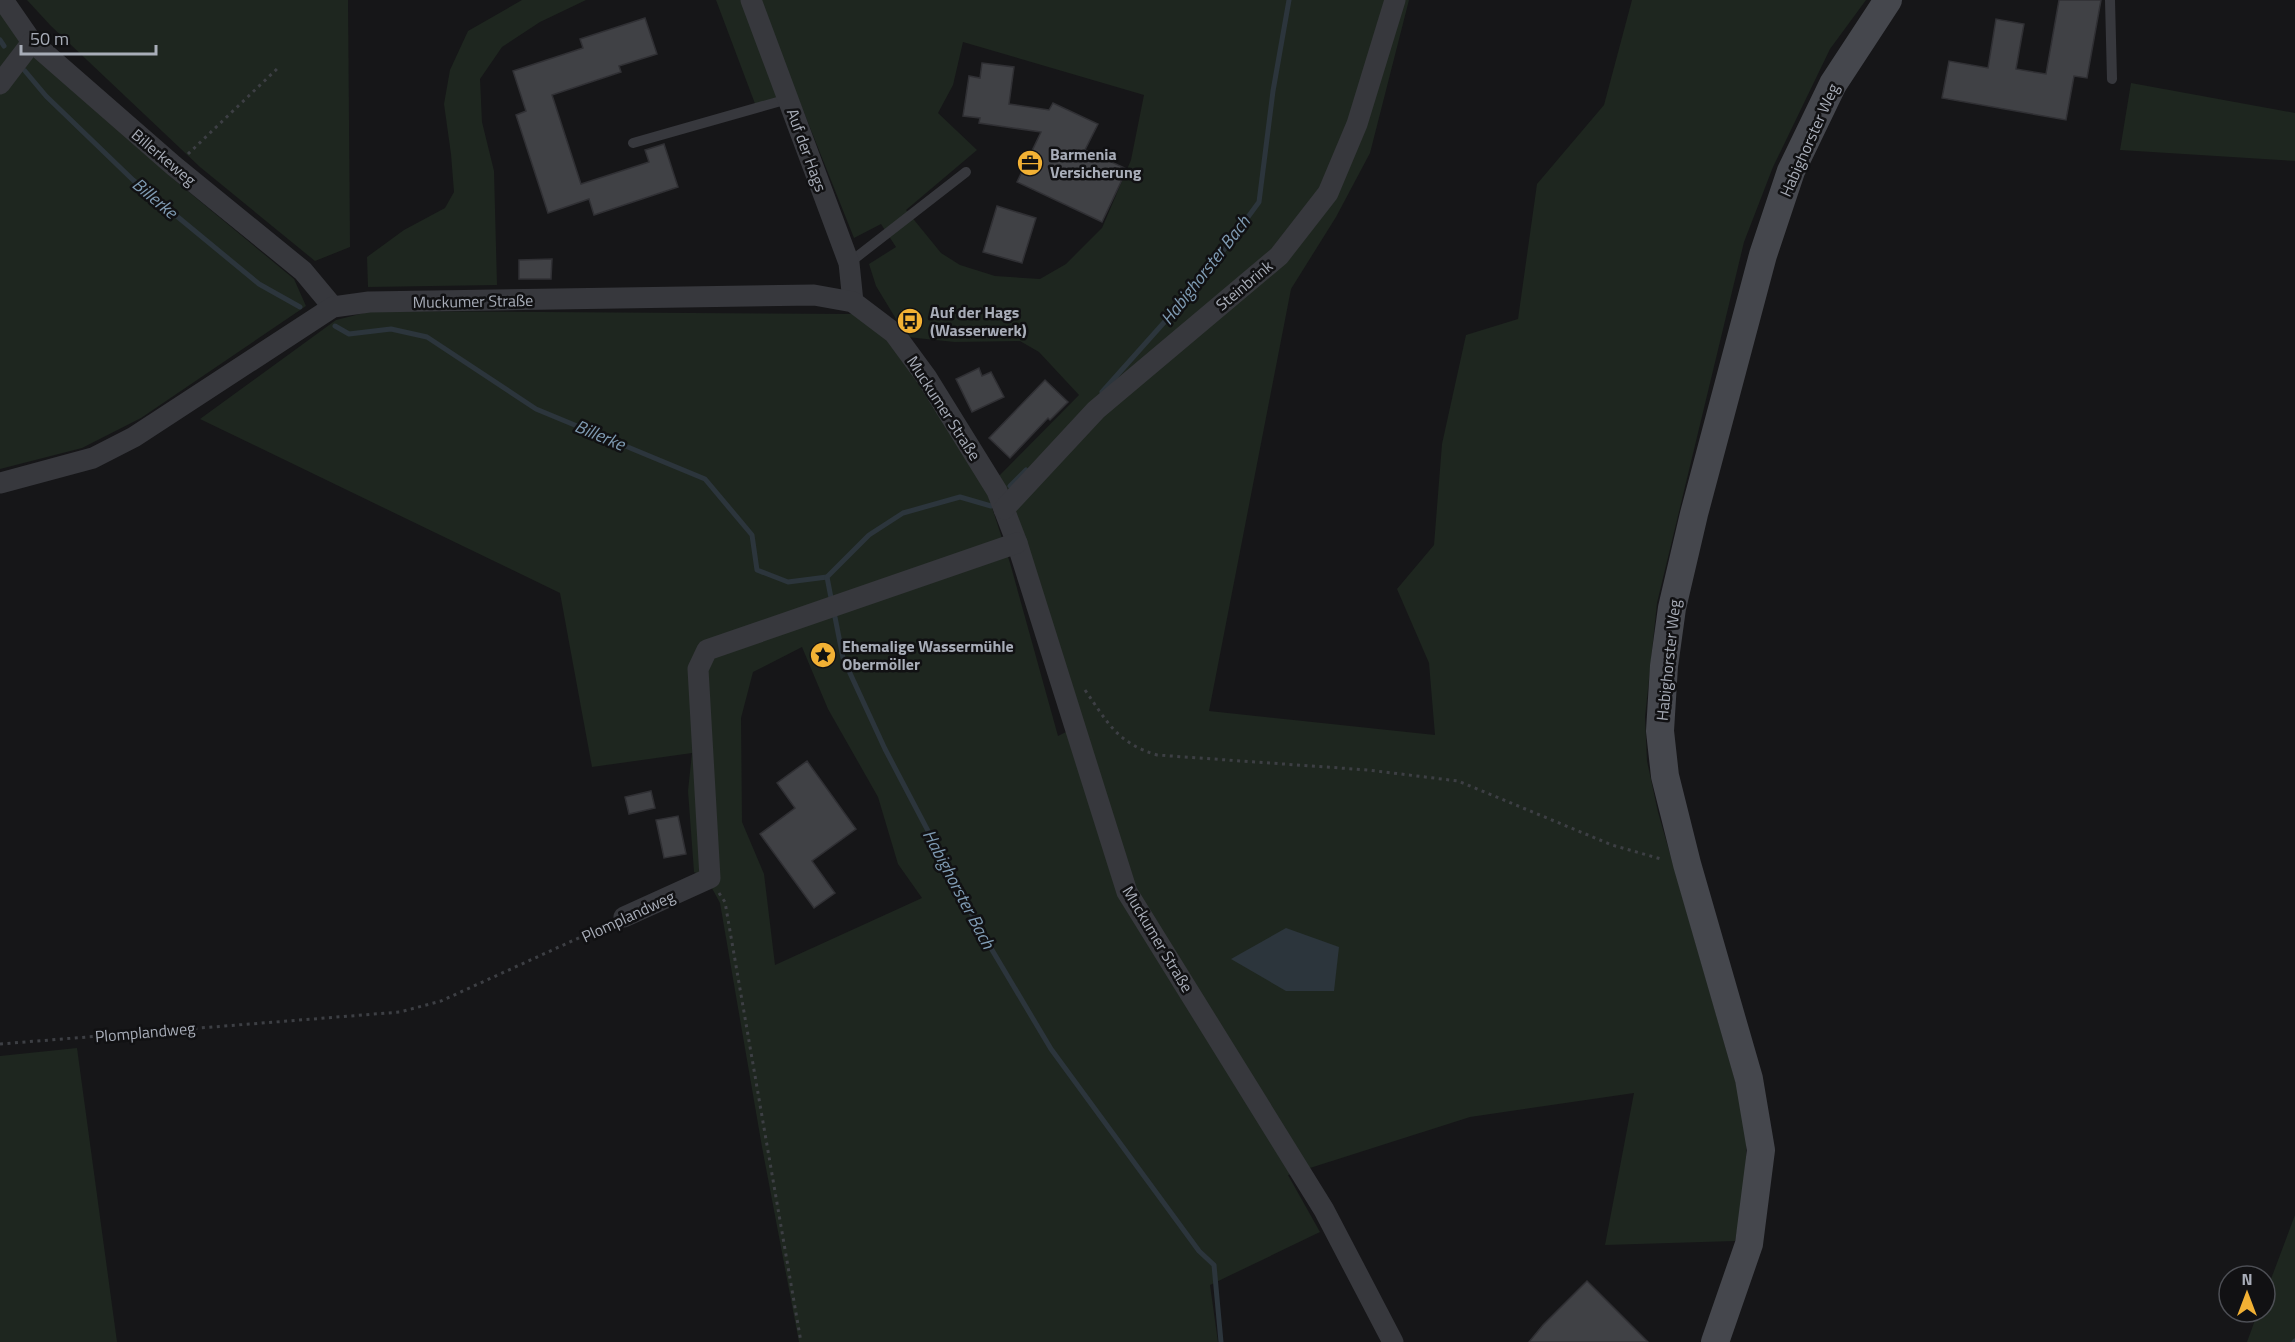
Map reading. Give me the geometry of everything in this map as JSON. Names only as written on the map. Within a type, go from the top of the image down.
[{"type":"street","name":"Billerkeweg","points":[[3,0],[32,42],[174,166],[303,271],[333,306]]},
{"type":"street","name":"Auf der Hags","points":[[751,0],[849,263],[853,302]]},
{"type":"street","name":"Steinbrink","points":[[1005,509],[1096,410],[1279,256],[1328,193],[1357,124],[1395,0]]},
{"type":"street","name":"Habighorster Weg","points":[[1715,1342],[1749,1244],[1761,1150],[1749,1079],[1687,864],[1665,776],[1660,731],[1664,666],[1677,587],[1763,255],[1791,171],[1833,84],[1888,0]]},
{"type":"street","points":[[0,84],[32,42]]},
{"type":"street","name":"Muckumer Straße","points":[[0,483],[93,458],[134,437],[333,306],[369,302],[813,295],[853,302],[894,333],[908,351],[985,472],[1005,509],[1127,892],[1324,1210],[1393,1342]]},
{"type":"street","points":[[710,878],[698,669],[707,650],[1017,543]]},
{"type":"street","name":"Plomplandweg","points":[[624,917],[710,878]]},
{"type":"lane","points":[[2110,0],[2112,79]]},
{"type":"lane","points":[[633,143],[788,99]]},
{"type":"lane","points":[[849,263],[966,172]]},
{"type":"path","points":[[174,166],[279,66]]},
{"type":"path","points":[[1081,683],[1114,732],[1138,749],[1157,755],[1368,770],[1458,781],[1612,845],[1687,864]]},
{"type":"path","points":[[710,878],[724,902],[801,1342]]},
{"type":"path","name":"Plomplandweg","points":[[0,1044],[400,1012],[441,1001],[624,917]]},
{"type":"shaded area","points":[[27,0],[348,0],[350,247],[315,261],[200,167],[51,26]]},
{"type":"shaded area","points":[[522,0],[586,0],[540,22],[502,47],[480,79],[482,122],[494,171],[497,285],[368,287],[367,257],[404,230],[445,208],[454,192],[444,104],[450,70],[468,31]]},
{"type":"shaded area","points":[[716,0],[1409,0],[1370,153],[1336,217],[1291,289],[1209,711],[1435,735],[1429,663],[1397,589],[1434,545],[1442,444],[1466,335],[1518,319],[1537,184],[1604,105],[1632,0],[1866,0],[1830,49],[1773,167],[1744,242],[1657,603],[1645,717],[1647,761],[1658,812],[1747,1122],[1745,1190],[1735,1241],[1605,1245],[1634,1093],[1470,1117],[1288,1175],[1320,1232],[1210,1285],[1218,1342],[799,1342],[762,1147],[720,903],[707,879],[694,872],[688,791],[692,753],[592,767],[560,593],[200,419],[336,320],[372,311],[853,314],[892,342],[988,495],[1010,563],[1058,736],[1082,724],[996,479],[1079,395],[1039,352],[1020,341],[955,342],[907,337],[876,286],[869,264],[896,247],[881,224],[854,238],[797,95],[757,109]],"holes":[[[963,42],[1144,95],[1131,160],[1102,228],[1066,264],[1040,279],[995,276],[960,265],[941,253],[906,210],[977,150],[938,113],[953,85]],[[802,647],[828,709],[878,797],[898,864],[922,898],[775,965],[764,874],[742,822],[741,718],[753,672]]]},
{"type":"shaded area","points":[[0,12],[172,178],[294,279],[306,306],[141,418],[82,448],[0,469]]},
{"type":"shaded area","points":[[2131,83],[2295,113],[2295,161],[2120,150]]},
{"type":"shaded area","points":[[1286,928],[1339,947],[1334,991],[1286,991],[1231,959]]},
{"type":"shaded area","points":[[77,1048],[117,1342],[0,1342],[0,1056]]},
{"type":"shaded area","points":[[2295,1215],[2295,1342],[2247,1342],[2254,1324],[2277,1324],[2277,1264]]},
{"type":"building","points":[[2059,0],[2101,0],[2087,78],[2074,76],[2066,120],[1942,98],[1949,61],[1988,68],[1996,19],[2024,24],[2016,69],[2046,74]]},
{"type":"building","points":[[645,18],[657,54],[619,66],[621,72],[552,95],[581,184],[649,162],[645,150],[664,144],[678,187],[594,215],[589,199],[548,213],[516,115],[526,111],[513,71],[583,48],[580,39]]},
{"type":"building","points":[[982,63],[1014,67],[1009,104],[1049,110],[1053,103],[1098,124],[1085,150],[1127,169],[1102,222],[1017,182],[1041,132],[979,123],[980,118],[963,116],[969,76],[980,78]]},
{"type":"building","points":[[997,206],[1036,218],[1022,263],[983,252]]},
{"type":"building","points":[[552,259],[551,279],[519,279],[519,260]]},
{"type":"building","points":[[979,368],[982,376],[991,372],[1004,397],[972,412],[956,379]]},
{"type":"building","points":[[1045,380],[1068,402],[1050,420],[1048,418],[1010,458],[989,438]]},
{"type":"building","points":[[807,761],[856,829],[812,861],[835,893],[814,908],[760,834],[795,808],[777,783]]},
{"type":"building","points":[[651,791],[655,808],[629,814],[625,797]]},
{"type":"building","points":[[678,816],[686,854],[664,858],[656,820]]},
{"type":"building","points":[[1587,1281],[1648,1342],[1529,1342]]},
{"type":"waterway","name":"Habighorster Bach","points":[[1102,392],[1201,281],[1259,202],[1273,91],[1289,0]]},
{"type":"waterway","name":"Billerke","points":[[0,40],[4,46]]},
{"type":"waterway","name":"Billerke","points":[[25,71],[46,96],[133,180],[259,284],[300,307]]},
{"type":"waterway","name":"Billerke","points":[[335,326],[349,334],[391,329],[427,337],[536,409],[705,479],[752,535],[757,570],[788,582],[827,577]]},
{"type":"waterway","name":"Habighorster Bach","points":[[1010,486],[1026,470]]},
{"type":"waterway","name":"Habighorster Bach","points":[[832,603],[827,577],[869,535],[903,513],[960,497],[991,506]]},
{"type":"waterway","name":"Habighorster Bach","points":[[834,612],[843,658],[885,749],[979,928],[1051,1049],[1199,1251],[1214,1265],[1221,1342]]},
{"type":"place","name":"Barmenia Versicherung","points":[[1030,163]]},
{"type":"place","name":"Auf der Hags (Wasserwerk)","points":[[910,321]]},
{"type":"place","name":"Ehemalige Wassermühle Obermöller","points":[[823,655]]}]
